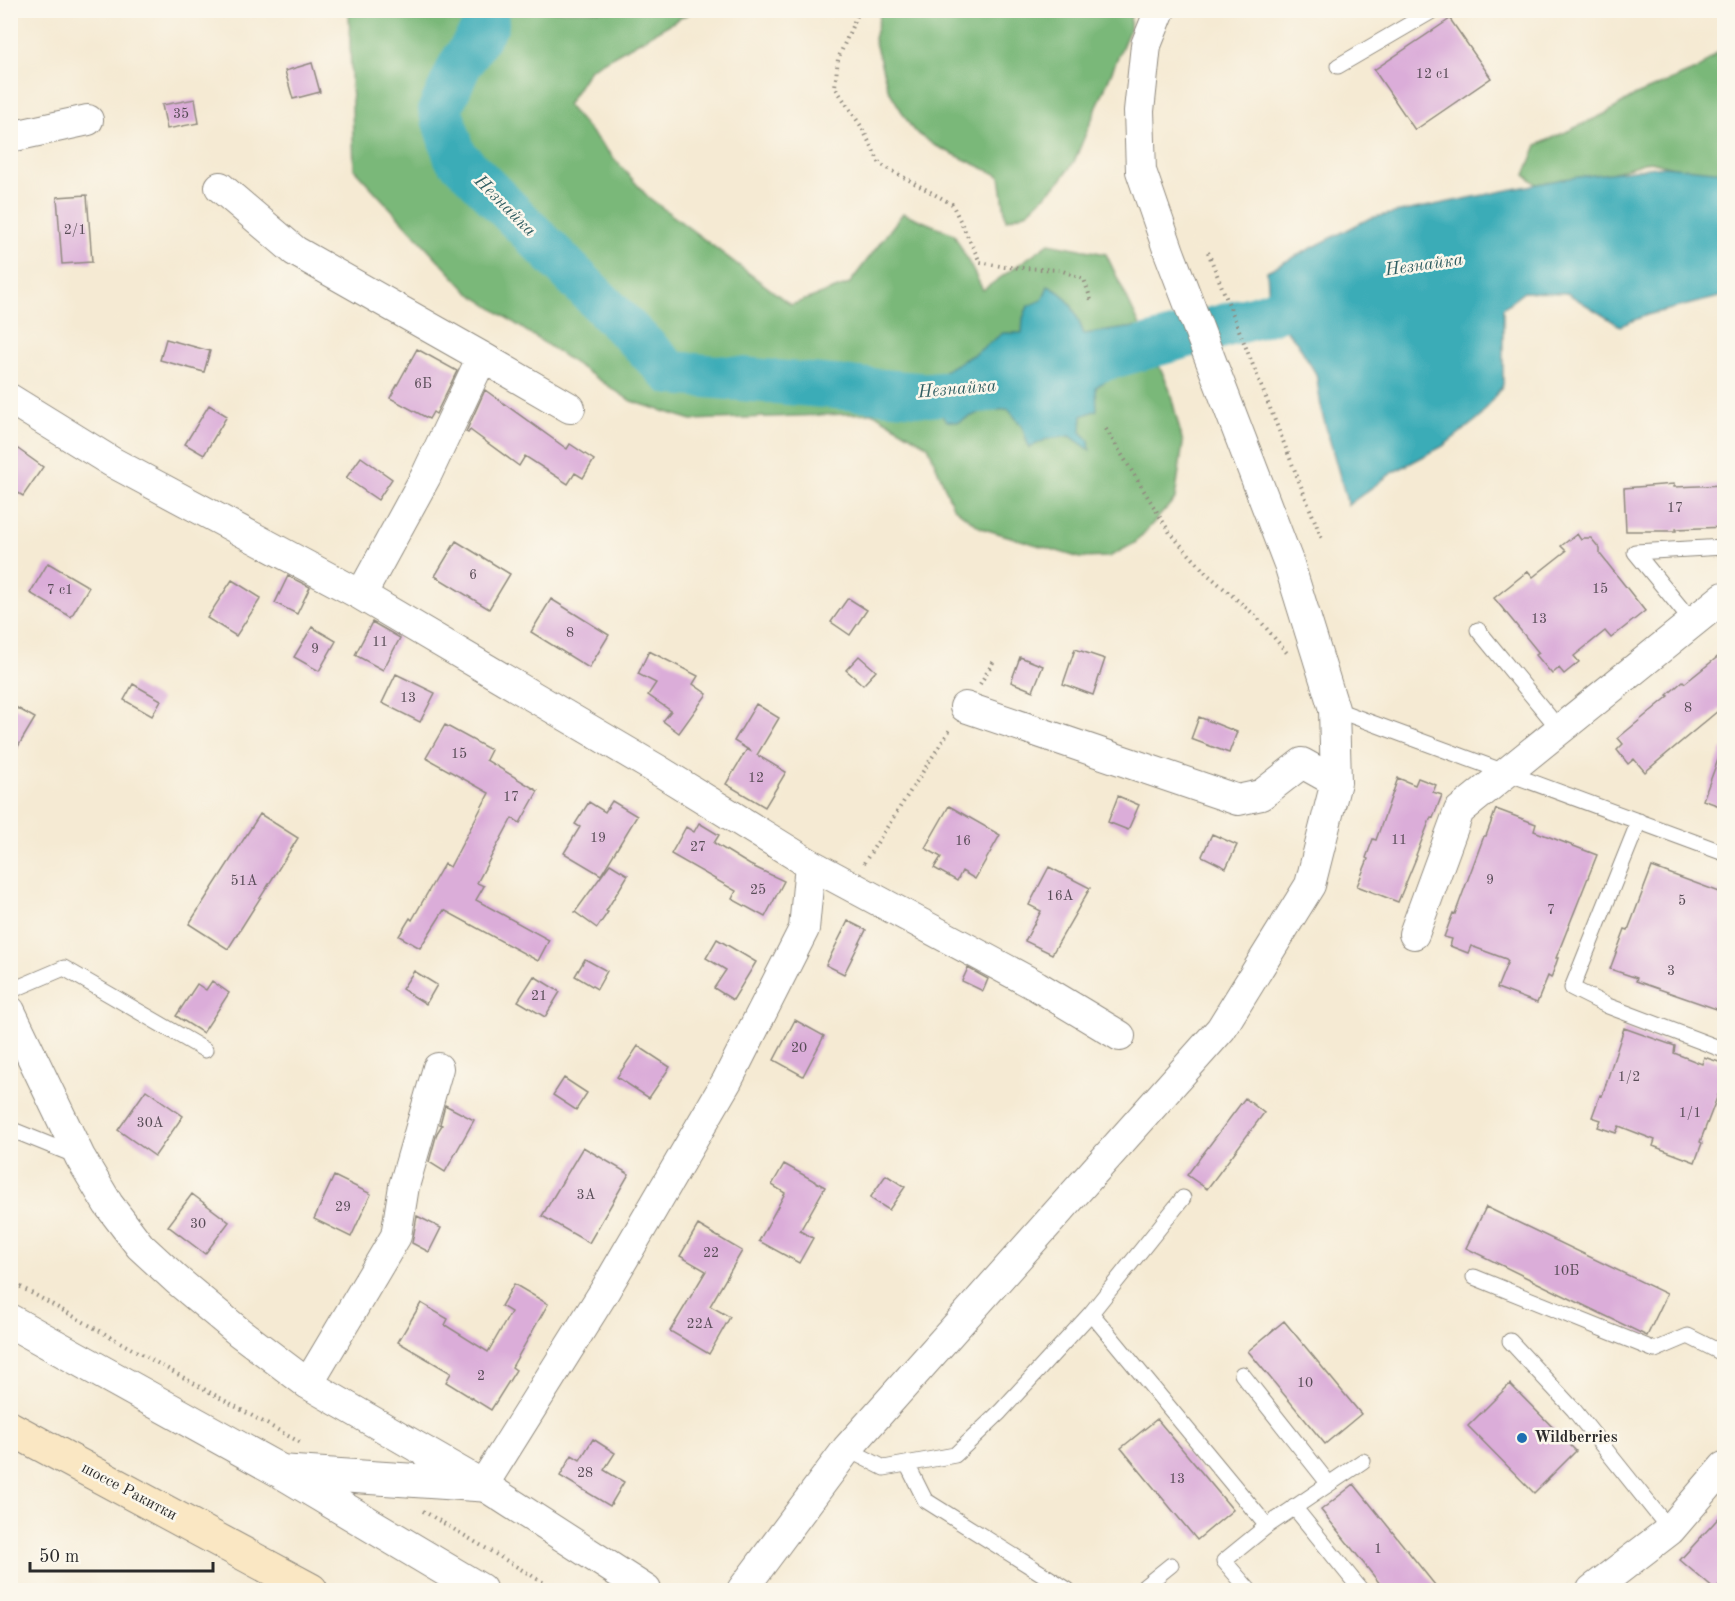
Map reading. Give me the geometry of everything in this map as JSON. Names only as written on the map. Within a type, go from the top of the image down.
[{"type":"main road","name":"шоссе Ракитки","points":[[10,1428],[301,1587]]},
{"type":"street","points":[[742,1590],[847,1449],[1221,1029],[1310,885],[1336,782],[1334,709],[1289,564],[1168,252],[1141,171],[1139,111],[1146,45],[1160,10]]},
{"type":"street","points":[[10,137],[88,120]]},
{"type":"street","points":[[220,187],[295,251],[570,408]]},
{"type":"street","points":[[360,595],[426,476],[482,357]]},
{"type":"street","points":[[10,399],[112,462],[360,595],[658,770],[848,886],[1037,986],[1120,1036]]},
{"type":"street","points":[[1414,934],[1460,811],[1725,597]]},
{"type":"street","points":[[965,707],[1238,800],[1261,795],[1302,763],[1336,782]]},
{"type":"street","points":[[483,1485],[604,1292],[727,1081],[804,929],[810,864]]},
{"type":"street","points":[[10,1011],[81,1157],[108,1204],[140,1246],[178,1281],[239,1332],[308,1384],[483,1485],[646,1590]]},
{"type":"street","points":[[308,1384],[396,1236],[404,1186],[438,1068]]},
{"type":"street","points":[[10,1321],[282,1472],[480,1590]]},
{"type":"street","points":[[1592,1590],[1670,1530],[1725,1467]]},
{"type":"street","points":[[282,1472],[483,1485]]},
{"type":"lane","points":[[1338,66],[1434,10]]},
{"type":"lane","points":[[1693,623],[1635,552],[1725,547]]},
{"type":"lane","points":[[1478,630],[1560,730]]},
{"type":"lane","points":[[1334,709],[1725,853]]},
{"type":"lane","points":[[1639,821],[1572,988],[1608,1006],[1725,1050]]},
{"type":"lane","points":[[10,991],[64,968],[205,1050]]},
{"type":"lane","points":[[10,1130],[81,1157]]},
{"type":"lane","points":[[847,1449],[884,1468],[955,1455],[1000,1412],[1091,1313],[1183,1198]]},
{"type":"lane","points":[[1474,1277],[1655,1350],[1688,1336],[1725,1354]]},
{"type":"lane","points":[[1091,1313],[1267,1526]]},
{"type":"lane","points":[[1510,1341],[1574,1410],[1670,1530]]},
{"type":"lane","points":[[1242,1374],[1329,1484]]},
{"type":"lane","points":[[1249,1590],[1224,1561],[1267,1526],[1363,1461]]},
{"type":"lane","points":[[907,1464],[926,1500],[1068,1590]]},
{"type":"lane","points":[[1294,1507],[1361,1590]]},
{"type":"lane","points":[[1140,1590],[1171,1565]]},
{"type":"path","points":[[859,10],[838,59],[835,87],[861,126],[880,164],[952,204],[980,262],[1005,267],[1060,270],[1084,279],[1092,303]]},
{"type":"path","points":[[1208,252],[1322,539]]},
{"type":"path","points":[[1106,429],[1170,533],[1206,573],[1257,616],[1288,653]]},
{"type":"path","points":[[848,886],[995,659]]},
{"type":"path","points":[[10,1281],[303,1444]]},
{"type":"path","points":[[419,1509],[556,1590]]},
{"type":"green space","points":[[881,10],[1131,11],[1130,28],[1074,162],[1060,181],[1028,212],[1006,220],[1000,176],[934,145],[913,130],[888,89],[874,39]]},
{"type":"green space","points":[[349,11],[693,11],[590,69],[567,105],[648,197],[791,305],[849,284],[903,213],[954,234],[983,290],[1049,243],[1106,254],[1169,387],[1183,443],[1175,499],[1135,543],[1109,557],[1080,558],[981,528],[953,507],[928,446],[874,413],[692,420],[631,401],[468,292],[354,169]]},
{"type":"green space","points":[[1724,47],[1724,185],[1682,169],[1650,161],[1545,191],[1525,175],[1537,145],[1607,113],[1636,95],[1698,69]]},
{"type":"water","points":[[1664,166],[1724,172],[1724,296],[1647,315],[1620,326],[1567,293],[1524,292],[1503,308],[1503,385],[1479,418],[1443,446],[1392,473],[1348,505],[1322,413],[1316,374],[1297,342],[1270,313],[1267,271],[1370,218],[1563,179]]},
{"type":"water","points":[[1048,286],[1067,300],[1084,334],[1135,327],[1145,349],[1126,368],[1096,387],[1097,410],[1082,416],[1081,432],[1089,440],[1090,450],[1070,436],[1047,439],[1029,448],[1022,426],[1008,409],[981,412],[958,422],[947,421],[933,407],[929,395],[944,371],[976,353],[1003,333],[1022,333],[1023,318],[1028,306],[1042,300]]},
{"type":"building","points":[[1450,19],[1491,78],[1415,130],[1374,70]]},
{"type":"building","points":[[312,63],[320,92],[293,99],[285,71]]},
{"type":"building","points":[[195,99],[199,123],[167,129],[162,105]]},
{"type":"building","points":[[87,195],[92,262],[62,264],[57,197]]},
{"type":"building","points":[[166,339],[210,351],[204,372],[160,360]]},
{"type":"building","points":[[417,349],[457,371],[436,414],[433,412],[429,419],[390,398]]},
{"type":"building","points":[[485,390],[567,449],[570,444],[594,460],[583,478],[575,473],[568,484],[525,456],[519,466],[470,430],[466,432]]},
{"type":"building","points":[[209,405],[227,416],[204,455],[185,444]]},
{"type":"building","points":[[18,449],[43,467],[23,496],[10,488],[10,459]]},
{"type":"building","points":[[361,457],[392,479],[378,500],[346,478]]},
{"type":"building","points":[[1674,484],[1674,487],[1725,485],[1725,527],[1676,529],[1676,531],[1626,531],[1624,488]]},
{"type":"building","points":[[1577,534],[1581,540],[1591,538],[1600,549],[1600,554],[1645,611],[1611,638],[1605,631],[1574,656],[1579,662],[1564,674],[1559,668],[1552,674],[1536,655],[1539,653],[1494,598],[1528,571],[1533,577],[1566,551],[1561,546]]},
{"type":"building","points":[[456,541],[510,574],[489,609],[435,576]]},
{"type":"building","points":[[48,563],[89,587],[71,617],[30,593]]},
{"type":"building","points":[[288,576],[310,587],[297,614],[275,603]]},
{"type":"building","points":[[232,580],[261,598],[236,636],[207,618]]},
{"type":"building","points":[[848,598],[867,610],[850,635],[831,622]]},
{"type":"building","points":[[551,599],[609,635],[589,668],[531,632]]},
{"type":"building","points":[[372,622],[400,638],[383,670],[355,655]]},
{"type":"building","points":[[312,627],[336,641],[319,671],[294,657]]},
{"type":"building","points":[[1075,649],[1105,659],[1093,695],[1063,684]]},
{"type":"building","points":[[649,651],[698,676],[693,684],[707,694],[679,733],[663,721],[671,711],[648,695],[656,683],[638,674]]},
{"type":"building","points":[[1725,651],[1725,705],[1645,772],[1634,759],[1628,764],[1617,750],[1623,744],[1618,738],[1669,696],[1667,695],[1683,681],[1685,683]]},
{"type":"building","points":[[859,656],[876,671],[863,685],[846,670]]},
{"type":"building","points":[[1020,657],[1043,666],[1033,691],[1011,682]]},
{"type":"building","points":[[396,674],[435,693],[420,722],[382,703]]},
{"type":"building","points":[[133,684],[161,700],[152,716],[124,700]]},
{"type":"building","points":[[10,704],[35,718],[10,760]]},
{"type":"building","points":[[756,704],[779,718],[757,755],[786,772],[765,807],[726,784],[747,749],[752,752],[734,741]]},
{"type":"building","points":[[1199,717],[1237,732],[1229,753],[1191,739]]},
{"type":"building","points":[[445,725],[491,750],[486,760],[538,791],[520,823],[512,818],[477,883],[484,886],[476,900],[549,940],[538,961],[444,910],[420,948],[399,936],[410,918],[412,920],[444,864],[450,867],[489,793],[426,758]]},
{"type":"building","points":[[1722,749],[1725,749],[1725,808],[1703,800]]},
{"type":"building","points":[[1398,778],[1415,785],[1418,778],[1436,785],[1433,792],[1442,795],[1433,818],[1431,817],[1398,902],[1357,886]]},
{"type":"building","points":[[1118,796],[1139,805],[1128,830],[1108,822]]},
{"type":"building","points":[[612,801],[637,816],[601,875],[564,853],[580,827],[575,824],[589,802],[605,812]]},
{"type":"building","points":[[949,806],[1000,835],[975,879],[962,871],[957,881],[934,868],[941,857],[925,848]]},
{"type":"building","points":[[1496,809],[1536,824],[1534,831],[1597,855],[1556,958],[1558,958],[1551,978],[1548,976],[1537,1003],[1497,988],[1508,961],[1506,959],[1471,946],[1468,953],[1450,946],[1452,939],[1444,937]]},
{"type":"building","points":[[260,814],[298,838],[228,949],[189,924]]},
{"type":"building","points":[[699,823],[719,835],[714,843],[750,865],[784,881],[765,917],[732,899],[736,891],[671,854],[686,827],[694,832]]},
{"type":"building","points":[[1212,834],[1237,845],[1226,868],[1202,856]]},
{"type":"building","points":[[610,864],[628,875],[597,928],[575,912]]},
{"type":"building","points":[[1049,867],[1090,888],[1052,954],[1025,941],[1041,911],[1029,905]]},
{"type":"building","points":[[1652,867],[1725,894],[1725,1012],[1636,981],[1637,978],[1610,969]]},
{"type":"building","points":[[848,921],[866,930],[844,974],[826,965]]},
{"type":"building","points":[[717,939],[756,962],[733,1000],[714,988],[726,970],[706,958]]},
{"type":"building","points":[[585,959],[607,971],[597,989],[575,976]]},
{"type":"building","points":[[968,968],[988,979],[983,991],[962,981]]},
{"type":"building","points":[[414,971],[437,985],[426,1004],[402,989]]},
{"type":"building","points":[[534,976],[560,992],[545,1017],[518,1001]]},
{"type":"building","points":[[212,981],[229,993],[203,1033],[176,1016],[197,984],[206,990]]},
{"type":"building","points":[[795,1020],[824,1036],[803,1076],[774,1060]]},
{"type":"building","points":[[1624,1028],[1675,1046],[1674,1053],[1702,1064],[1704,1057],[1725,1064],[1725,1084],[1720,1096],[1718,1095],[1695,1162],[1653,1146],[1655,1140],[1619,1126],[1616,1133],[1598,1127],[1601,1120],[1592,1117],[1600,1095],[1602,1096]]},
{"type":"building","points":[[638,1046],[670,1067],[649,1098],[617,1077]]},
{"type":"building","points":[[564,1078],[587,1093],[576,1110],[553,1095]]},
{"type":"building","points":[[146,1090],[183,1116],[155,1156],[118,1130]]},
{"type":"building","points":[[1245,1098],[1264,1113],[1207,1189],[1187,1175]]},
{"type":"building","points":[[445,1105],[474,1120],[445,1172],[429,1162],[437,1133],[442,1125],[440,1124]]},
{"type":"building","points":[[583,1147],[629,1174],[589,1243],[542,1216]]},
{"type":"building","points":[[784,1164],[825,1187],[800,1231],[813,1238],[799,1263],[759,1241],[785,1193],[772,1185]]},
{"type":"building","points":[[886,1175],[905,1187],[889,1210],[870,1198]]},
{"type":"building","points":[[334,1176],[371,1194],[351,1237],[314,1219]]},
{"type":"building","points":[[192,1194],[229,1222],[205,1254],[168,1226]]},
{"type":"building","points":[[1486,1207],[1667,1294],[1647,1336],[1466,1248]]},
{"type":"building","points":[[417,1216],[441,1228],[429,1252],[412,1243]]},
{"type":"building","points":[[698,1225],[742,1251],[710,1306],[730,1317],[709,1354],[670,1331],[706,1271],[680,1256]]},
{"type":"building","points":[[514,1284],[548,1304],[512,1367],[516,1370],[491,1410],[446,1382],[451,1373],[398,1342],[421,1303],[448,1319],[445,1325],[488,1352],[511,1312],[501,1306]]},
{"type":"building","points":[[1284,1321],[1361,1414],[1325,1444],[1248,1351]]},
{"type":"building","name":"Wildberries","points":[[1510,1384],[1576,1451],[1534,1493],[1468,1426]]},
{"type":"building","points":[[1157,1419],[1233,1510],[1197,1540],[1121,1448]]},
{"type":"building","points":[[593,1439],[615,1453],[604,1470],[624,1482],[610,1506],[560,1476],[572,1455],[580,1460]]},
{"type":"building","points":[[1354,1484],[1439,1590],[1385,1590],[1321,1510]]},
{"type":"building","points":[[1725,1511],[1725,1580],[1715,1590],[1680,1560]]},
{"type":"waterway","name":"Незнайка","points":[[486,10],[487,24],[460,65],[440,109],[455,156],[671,373],[929,395],[989,390]]},
{"type":"waterway","name":"Незнайка","points":[[1086,364],[1270,313],[1324,289]]},
{"type":"place","name":"Wildberries","points":[[1522,1438]]}]
